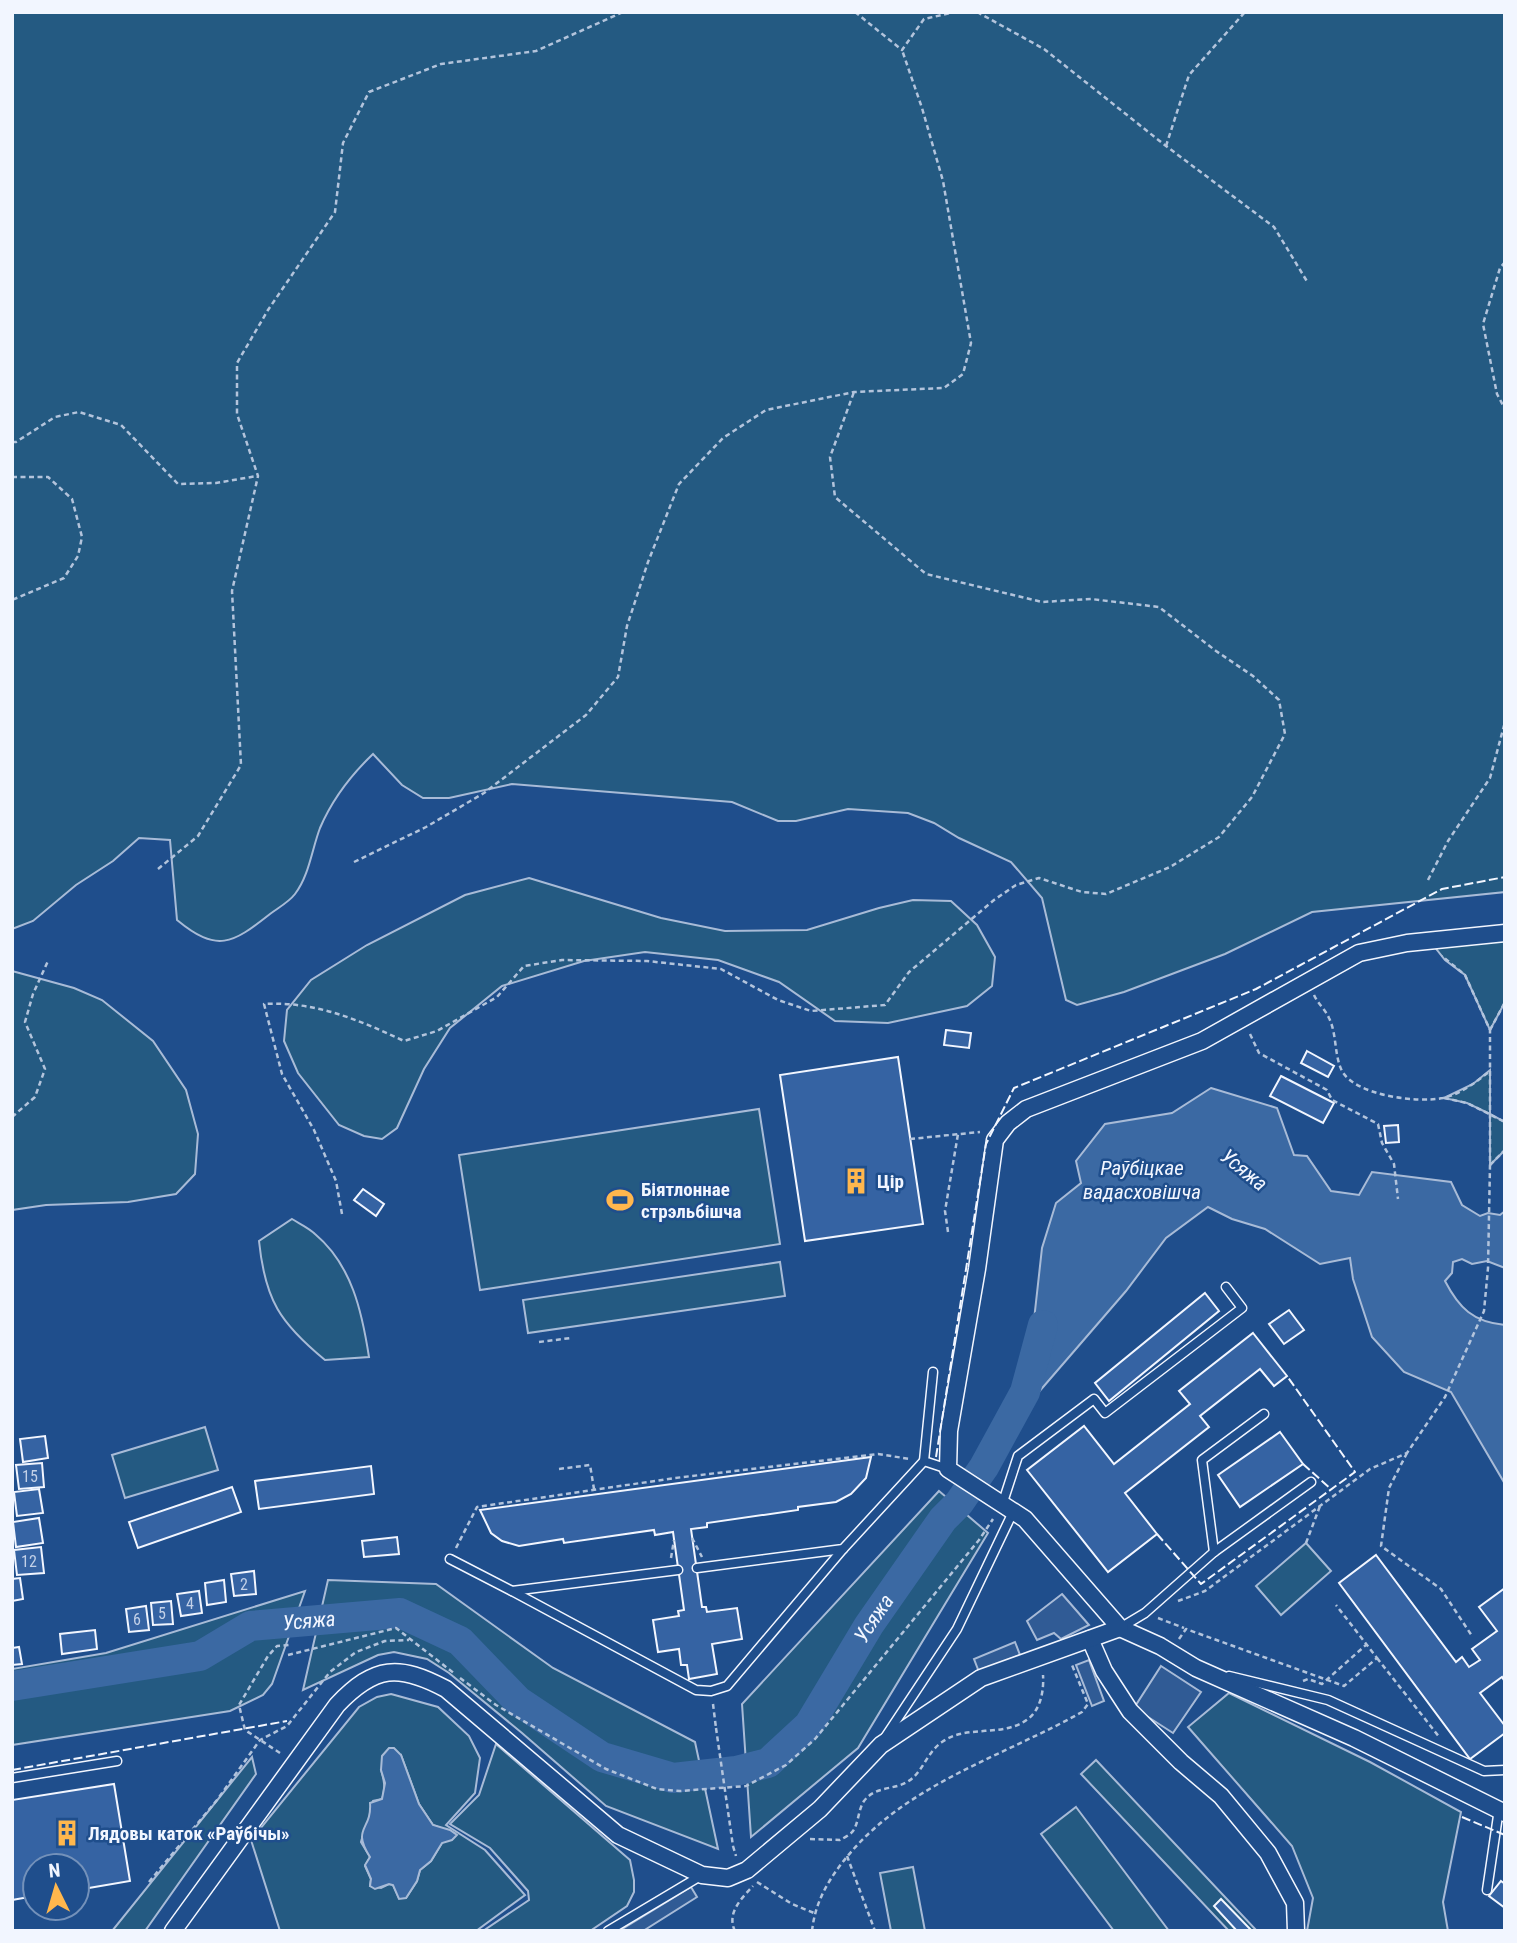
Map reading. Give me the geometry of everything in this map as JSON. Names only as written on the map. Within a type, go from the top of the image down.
[{"type":"street","points":[[1502,1811],[1354,1738],[1196,1668],[1160,1646],[1120,1628],[1025,1519],[948,1469],[949,1431],[977,1269],[995,1140],[1008,1123],[1026,1109],[1202,1041],[1359,953],[1407,943],[1505,933]]},
{"type":"street","points":[[173,1931],[293,1762],[337,1705],[355,1687],[377,1676],[400,1671],[419,1675],[446,1689],[618,1835],[702,1875],[728,1878],[752,1876],[881,1745],[981,1678],[1120,1628]]},
{"type":"street","points":[[1090,1639],[1104,1671],[1130,1711],[1181,1762],[1221,1796],[1268,1853],[1295,1903],[1296,1931]]},
{"type":"lane","points":[[881,1745],[957,1629],[1003,1505],[1018,1456],[1094,1399],[1105,1413],[1242,1308],[1226,1287]]},
{"type":"lane","points":[[450,1559],[696,1690],[711,1691],[727,1686],[843,1549],[924,1461],[933,1373]]},
{"type":"lane","points":[[1214,1552],[1202,1461],[1264,1414]]},
{"type":"lane","points":[[924,1461],[948,1469]]},
{"type":"lane","points":[[1120,1628],[1145,1613],[1214,1552],[1311,1482]]},
{"type":"lane","points":[[696,1568],[843,1549]]},
{"type":"lane","points":[[512,1591],[673,1571]]},
{"type":"lane","points":[[1196,1668],[1328,1700],[1484,1770],[1505,1770]]},
{"type":"lane","points":[[12,1779],[117,1761]]},
{"type":"lane","points":[[1486,1890],[1502,1811]]},
{"type":"lane","points":[[608,1931],[702,1875]]},
{"type":"path","points":[[158,869],[198,836],[241,765],[232,591],[258,476],[237,414],[237,363],[268,310],[335,212],[343,143],[369,92],[440,64],[536,51],[623,12]]},
{"type":"path","points":[[354,862],[426,827],[484,793],[586,715],[618,677],[627,625],[679,484],[723,438],[766,410],[853,391],[944,388],[963,373],[971,343],[943,181],[922,108],[902,50],[855,12]]},
{"type":"path","points":[[902,50],[924,19],[955,12]]},
{"type":"path","points":[[976,12],[1044,49],[1274,227],[1308,283]]},
{"type":"path","points":[[1166,146],[1189,75],[1245,12]]},
{"type":"path","points":[[1505,262],[1500,268],[1483,324],[1497,394],[1505,409]]},
{"type":"path","points":[[342,1214],[336,1181],[314,1130],[282,1074],[264,1004],[284,1003],[325,1009],[404,1041],[437,1031],[497,997],[524,966],[562,960],[647,961],[721,969],[778,1000],[811,1011],[885,1005],[909,972],[994,900],[1016,885],[1039,877],[1082,892],[1107,894],[1170,867],[1219,837],[1252,797],[1285,734],[1279,700],[1253,676],[1159,607],[1091,599],[1042,603],[926,574],[835,497],[831,457],[853,391]]},
{"type":"path","points":[[12,442],[55,417],[79,412],[121,425],[178,484],[216,483],[258,476]]},
{"type":"path","points":[[12,477],[48,477],[72,499],[82,537],[78,556],[64,578],[12,600]]},
{"type":"path","points":[[1428,880],[1447,841],[1490,778],[1505,722]]},
{"type":"path","points":[[1430,941],[1445,960],[1465,975],[1490,1030],[1488,1268],[1484,1311],[1445,1397],[1407,1453],[1389,1488],[1381,1546],[1441,1589],[1472,1636]]},
{"type":"path","points":[[12,1117],[35,1097],[45,1069],[25,1022],[33,994],[48,961]]},
{"type":"path","points":[[1309,982],[1316,1000],[1329,1018],[1342,1070],[1350,1079],[1372,1091],[1399,1098],[1444,1098],[1467,1103],[1505,1122]]},
{"type":"path","points":[[1490,1030],[1505,1002]]},
{"type":"path","points":[[1242,1019],[1259,1053],[1327,1090],[1332,1100],[1378,1124],[1382,1143],[1394,1164],[1398,1199]]},
{"type":"path","points":[[1444,1098],[1473,1084],[1490,1070]]},
{"type":"path","points":[[910,1139],[984,1132]]},
{"type":"path","points":[[948,1232],[945,1211],[958,1134]]},
{"type":"path","points":[[1490,1165],[1505,1150]]},
{"type":"path","points":[[539,1342],[571,1338]]},
{"type":"path","points":[[1145,1613],[1205,1591],[1370,1469],[1407,1453]]},
{"type":"path","points":[[450,1559],[477,1507],[675,1478],[877,1454],[924,1461]]},
{"type":"path","points":[[559,1469],[590,1465],[594,1490]]},
{"type":"path","points":[[675,1478],[676,1483]]},
{"type":"path","points":[[1306,1543],[1320,1506]]},
{"type":"path","points":[[692,1538],[708,1566]]},
{"type":"path","points":[[673,1571],[674,1540]]},
{"type":"path","points":[[1336,1605],[1442,1740]]},
{"type":"path","points":[[1145,1613],[1344,1686],[1377,1658]]},
{"type":"path","points":[[1175,1645],[1186,1629]]},
{"type":"path","points":[[149,1882],[217,1800],[260,1740],[288,1726],[330,1672],[356,1652],[385,1641],[411,1640]]},
{"type":"path","points":[[1328,1680],[1367,1644]]},
{"type":"path","points":[[289,1645],[276,1646],[239,1705],[245,1730],[293,1762]]},
{"type":"path","points":[[812,1931],[814,1913],[827,1883],[877,1825],[928,1789],[1082,1712],[1088,1704],[1072,1665]]},
{"type":"path","points":[[810,1839],[840,1840],[853,1830],[865,1798],[877,1790],[905,1784],[918,1775],[931,1752],[958,1733],[1008,1727],[1029,1718],[1037,1709],[1041,1698],[1042,1675]]},
{"type":"path","points":[[711,1691],[733,1846]]},
{"type":"path","points":[[848,1856],[875,1931]]},
{"type":"path","points":[[735,1931],[733,1911],[752,1876],[792,1904],[814,1913]]},
{"type":"shaded area","points":[[12,12],[1505,12],[1505,892],[1312,912],[1225,954],[1124,992],[1077,1005],[1066,1000],[1042,898],[1011,862],[934,823],[908,813],[848,809],[796,821],[778,821],[732,802],[512,784],[449,798],[423,798],[402,785],[373,754],[350,779],[330,808],[320,828],[304,879],[295,894],[257,924],[234,938],[214,941],[177,920],[170,840],[139,838],[33,921],[12,929]]},
{"type":"shaded area","points":[[529,878],[661,918],[725,931],[807,930],[913,900],[951,901],[977,925],[995,957],[992,986],[967,1006],[888,1023],[835,1021],[779,982],[718,960],[645,952],[584,961],[502,986],[450,1028],[424,1069],[397,1128],[382,1139],[364,1136],[339,1125],[298,1073],[284,1041],[287,1010],[311,980],[367,945],[465,895]]},
{"type":"shaded area","points":[[1505,933],[1505,1002],[1490,1030],[1465,975],[1445,960],[1430,941]]},
{"type":"shaded area","points":[[12,971],[74,988],[102,1000],[153,1041],[186,1090],[198,1134],[195,1174],[176,1194],[128,1202],[46,1205],[12,1210]]},
{"type":"shaded area","points":[[1490,1070],[1490,1114],[1467,1103],[1444,1098],[1473,1084]]},
{"type":"shaded area","name":"Біятлоннае стрэльбішча","points":[[759,1109],[780,1244],[480,1290],[459,1155]]},
{"type":"shaded area","points":[[1490,1114],[1505,1122],[1505,1150],[1490,1165]]},
{"type":"shaded area","points":[[292,1219],[328,1246],[338,1260],[359,1306],[369,1357],[325,1360],[309,1347],[277,1309],[266,1279],[259,1241]]},
{"type":"shaded area","name":"Біятлоннае стрэльбішча","points":[[780,1262],[785,1296],[528,1333],[523,1300]]},
{"type":"shaded area","points":[[205,1427],[218,1470],[125,1498],[112,1455]]},
{"type":"shaded area","points":[[939,1491],[988,1533],[858,1748],[751,1837],[742,1704]]},
{"type":"shaded area","points":[[1306,1543],[1331,1571],[1281,1615],[1256,1586]]},
{"type":"shaded area","points":[[328,1580],[436,1584],[553,1668],[695,1742],[718,1849],[606,1806],[449,1673],[427,1659],[394,1652],[378,1655],[303,1690]]},
{"type":"shaded area","points":[[305,1591],[272,1684],[263,1695],[230,1711],[12,1745],[12,1669],[106,1653]]},
{"type":"shaded area","points":[[1062,1594],[1089,1625],[1061,1639],[1054,1633],[1037,1640],[1027,1621]]},
{"type":"shaded area","points":[[1015,1642],[1020,1655],[979,1672],[974,1659]]},
{"type":"shaded area","points":[[1089,1660],[1104,1701],[1092,1706],[1076,1665]]},
{"type":"shaded area","points":[[1161,1666],[1201,1692],[1173,1733],[1134,1708]]},
{"type":"shaded area","points":[[1229,1693],[1370,1762],[1461,1812],[1443,1902],[1448,1931],[1307,1931],[1313,1898],[1292,1846],[1188,1727]]},
{"type":"shaded area","points":[[391,1694],[438,1707],[469,1736],[480,1758],[475,1793],[446,1825],[485,1850],[525,1895],[476,1931],[280,1931],[251,1840],[359,1707],[377,1697]],"holes":[[[401,1755],[419,1804],[433,1825],[454,1833],[420,1870],[417,1881],[406,1898],[399,1898],[393,1885],[381,1888],[370,1886],[371,1879],[365,1866],[370,1857],[361,1842],[371,1817],[373,1801],[382,1799],[384,1784],[381,1770]]]},
{"type":"shaded area","points":[[496,1744],[630,1860],[634,1892],[627,1906],[590,1931],[483,1931],[529,1900],[528,1891],[490,1848],[450,1824],[479,1795]]},
{"type":"shaded area","points":[[252,1757],[256,1774],[145,1931],[112,1931]]},
{"type":"shaded area","points":[[1096,1760],[1257,1931],[1229,1931],[1081,1774]]},
{"type":"shaded area","points":[[1076,1807],[1169,1931],[1114,1931],[1041,1834]]},
{"type":"shaded area","points":[[913,1867],[925,1931],[891,1931],[880,1873]]},
{"type":"shaded area","points":[[691,1887],[697,1897],[643,1931],[619,1931]]},
{"type":"water","name":"Раўбіцкае вадасховішча","points":[[1211,1088],[1277,1108],[1294,1155],[1307,1156],[1331,1191],[1359,1195],[1372,1172],[1451,1182],[1462,1205],[1480,1216],[1488,1213],[1500,1215],[1505,1211],[1505,1268],[1487,1261],[1472,1264],[1462,1259],[1453,1262],[1452,1273],[1445,1281],[1468,1312],[1484,1321],[1505,1325],[1505,1484],[1451,1392],[1404,1372],[1372,1337],[1353,1279],[1350,1258],[1320,1264],[1265,1229],[1232,1219],[1208,1207],[1166,1238],[1126,1291],[1025,1408],[1033,1365],[1032,1338],[1042,1248],[1056,1203],[1081,1183],[1076,1161],[1105,1124],[1172,1113]]},
{"type":"water","points":[[389,1748],[394,1748],[401,1755],[419,1804],[433,1825],[457,1835],[442,1843],[431,1861],[420,1870],[417,1881],[406,1898],[399,1899],[393,1885],[375,1889],[370,1886],[371,1879],[365,1865],[370,1857],[362,1840],[370,1803],[382,1799],[385,1783],[381,1770],[382,1756]]},
{"type":"building","points":[[946,1030],[971,1033],[969,1048],[944,1045]]},
{"type":"building","points":[[1307,1051],[1334,1066],[1328,1077],[1301,1063]]},
{"type":"building","name":"Цір","points":[[898,1057],[923,1224],[805,1241],[780,1075]]},
{"type":"building","points":[[1281,1076],[1334,1103],[1323,1123],[1270,1096]]},
{"type":"building","points":[[1398,1125],[1399,1142],[1386,1143],[1384,1126]]},
{"type":"building","points":[[363,1189],[384,1204],[376,1216],[354,1200]]},
{"type":"building","points":[[1205,1293],[1219,1311],[1109,1401],[1095,1383]]},
{"type":"building","points":[[1289,1310],[1304,1330],[1284,1344],[1269,1324]]},
{"type":"building","points":[[1253,1333],[1287,1376],[1274,1386],[1260,1369],[1200,1416],[1209,1427],[1125,1493],[1157,1534],[1108,1572],[1027,1470],[1084,1426],[1114,1464],[1190,1404],[1179,1391]]},
{"type":"building","points":[[1280,1432],[1303,1464],[1240,1507],[1218,1475]]},
{"type":"building","points":[[45,1436],[48,1458],[23,1462],[20,1439]]},
{"type":"building","points":[[871,1457],[866,1478],[851,1494],[836,1502],[707,1523],[707,1527],[691,1529],[702,1607],[706,1607],[707,1612],[737,1608],[742,1639],[712,1644],[717,1674],[689,1679],[687,1665],[681,1665],[679,1649],[658,1652],[653,1620],[679,1616],[678,1611],[684,1610],[673,1532],[655,1535],[654,1530],[564,1543],[563,1539],[519,1546],[502,1541],[491,1533],[480,1510]]},
{"type":"building","points":[[42,1463],[44,1487],[19,1489],[16,1465]]},
{"type":"building","points":[[371,1466],[374,1494],[259,1509],[255,1481]]},
{"type":"building","points":[[232,1487],[241,1512],[138,1548],[129,1522]]},
{"type":"building","points":[[39,1489],[43,1513],[17,1516],[14,1492]]},
{"type":"building","points":[[39,1518],[43,1543],[16,1547],[13,1522]]},
{"type":"building","points":[[397,1537],[399,1554],[364,1557],[362,1541]]},
{"type":"building","points":[[41,1547],[44,1573],[17,1575],[14,1550]]},
{"type":"building","points":[[1376,1555],[1456,1662],[1462,1657],[1469,1667],[1480,1660],[1472,1649],[1497,1631],[1479,1607],[1505,1588],[1505,1682],[1502,1677],[1480,1693],[1505,1726],[1505,1733],[1470,1759],[1339,1583]]},
{"type":"building","points":[[254,1571],[256,1594],[234,1596],[231,1574]]},
{"type":"building","points":[[20,1578],[23,1599],[12,1601],[12,1579]]},
{"type":"building","points":[[224,1580],[226,1602],[207,1605],[205,1583]]},
{"type":"building","points":[[199,1591],[202,1613],[181,1616],[177,1594]]},
{"type":"building","points":[[171,1601],[173,1624],[153,1625],[151,1603]]},
{"type":"building","points":[[146,1606],[149,1630],[129,1632],[126,1609]]},
{"type":"building","points":[[95,1630],[97,1649],[62,1654],[60,1634]]},
{"type":"building","points":[[19,1647],[22,1664],[12,1665],[12,1648]]},
{"type":"building","name":"Лядовы каток «Раўбічы»","points":[[114,1784],[130,1881],[91,1888],[91,1852],[21,1852],[21,1898],[12,1900],[12,1800]]},
{"type":"building","points":[[1501,1881],[1505,1884],[1505,1908],[1489,1896]]},
{"type":"building","points":[[1221,1899],[1252,1931],[1237,1931],[1214,1906]]},
{"type":"waterway","name":"Усяжа","points":[[12,1686],[200,1656],[250,1626],[400,1613],[460,1641],[518,1701],[602,1757],[673,1778],[736,1771],[768,1763],[809,1725],[869,1625],[943,1519],[959,1503],[984,1467],[1025,1392],[1043,1325]]},
{"type":"fence","points":[[936,1457],[986,1144],[1014,1088],[1256,989],[1442,889],[1505,877]]},
{"type":"fence","points":[[1157,1534],[1201,1584],[1355,1472],[1287,1376]]},
{"type":"fence","points":[[1303,1464],[1331,1489]]},
{"type":"fence","points":[[12,1770],[287,1721]]},
{"type":"fence","points":[[1462,1817],[1505,1835]]},
{"type":"place","name":"Цір","points":[[856,1181]]},
{"type":"place","name":"Біятлоннае стрэльбішча","points":[[620,1200]]},
{"type":"place","name":"Лядовы каток «Раўбічы»","points":[[67,1833]]}]
